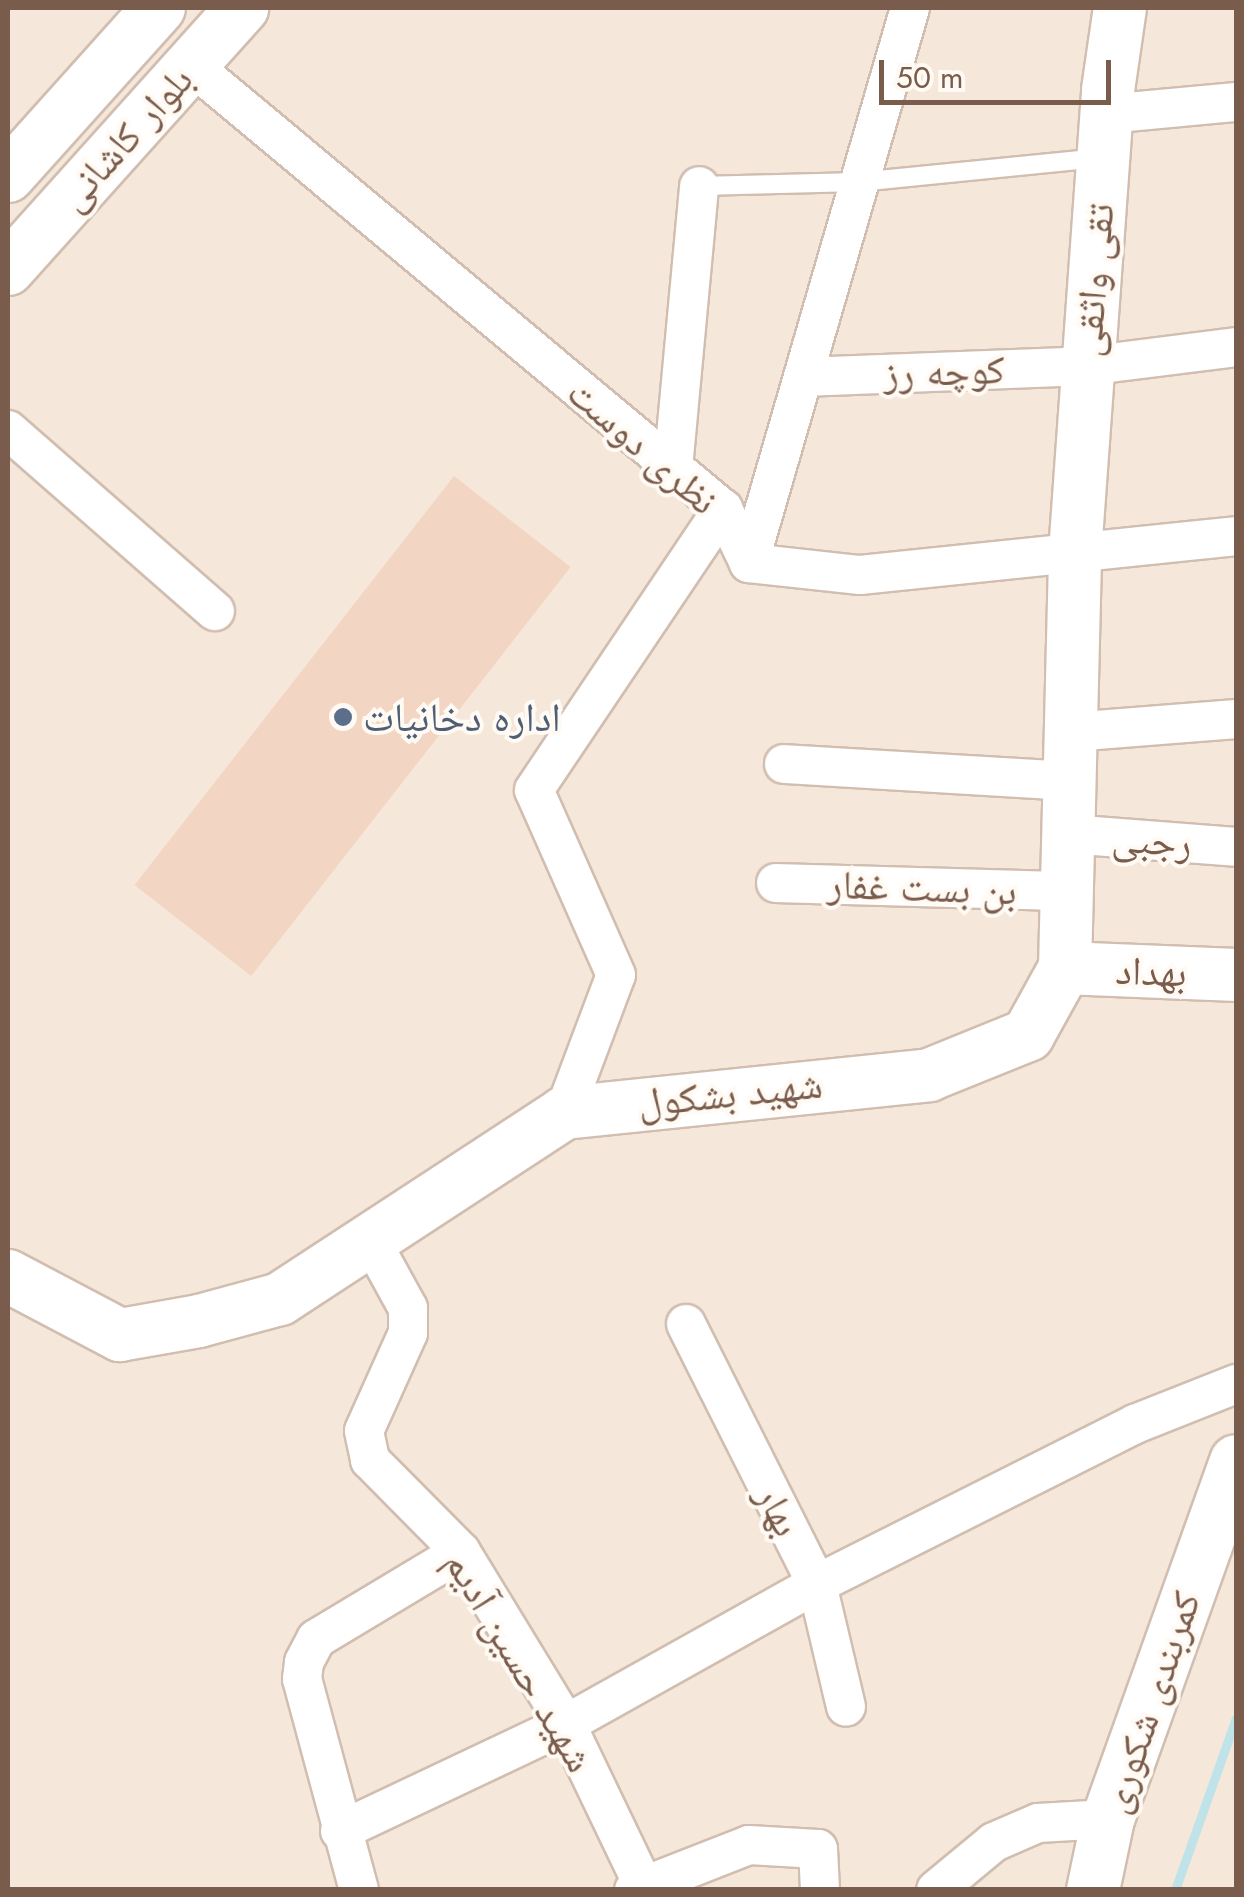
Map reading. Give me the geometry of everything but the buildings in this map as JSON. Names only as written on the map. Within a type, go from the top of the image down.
[{"type":"street","name":"بلوار کاشانی","points":[[8,176],[159,8]]},
{"type":"street","name":"بلوار کاشانی","points":[[8,269],[242,8]]},
{"type":"street","points":[[910,8],[748,563],[860,576],[1236,536]]},
{"type":"street","name":"تقی واثقی","points":[[1075,553],[1086,366],[1120,8]]},
{"type":"street","name":"نظری دوست","points":[[190,65],[723,510],[748,563]]},
{"type":"street","points":[[1105,136],[1236,102]]},
{"type":"street","points":[[673,468],[699,186]]},
{"type":"street","name":"کوچه رز","points":[[802,377],[1086,366],[1236,347]]},
{"type":"street","points":[[8,430],[215,611]]},
{"type":"street","points":[[564,1113],[616,974],[534,790],[723,510]]},
{"type":"street","name":"شهید بشکول","points":[[8,1276],[120,1335],[280,1299],[564,1113],[928,1075],[1028,1036],[1066,968],[1075,553]]},
{"type":"street","points":[[784,764],[1071,756],[1236,719]]},
{"type":"street","name":"رجبی","points":[[1068,834],[1236,846]]},
{"type":"street","name":"بن بست غفار","points":[[776,882],[1067,890]]},
{"type":"street","name":"بهداد","points":[[1066,968],[1236,974]]},
{"type":"street","name":"شهید حسین آدیم","points":[[370,1240],[402,1294],[408,1333],[364,1431],[370,1460],[461,1552],[566,1724],[638,1887]]},
{"type":"street","name":"بهار","points":[[686,1324],[817,1584],[846,1706]]},
{"type":"street","points":[[340,1830],[566,1724],[817,1584],[1135,1424],[1236,1384]]},
{"type":"street","name":"کمربندی شکوری","points":[[1093,1890],[1108,1819],[1236,1461]]},
{"type":"street","points":[[359,1890],[302,1679],[304,1662],[316,1639],[461,1552]]},
{"type":"street","points":[[936,1890],[994,1842],[1038,1823],[1108,1819]]},
{"type":"street","points":[[638,1887],[749,1845],[818,1848],[820,1890]]},
{"type":"lane","points":[[699,186],[860,182],[1105,136]]},
{"type":"shaded area","points":[[8,8],[1236,8],[1236,1889],[8,1889]]},
{"type":"waterway","points":[[1175,1890],[1236,1718]]},
{"type":"place","name":"اداره دخانیات","points":[[343,717]]}]
